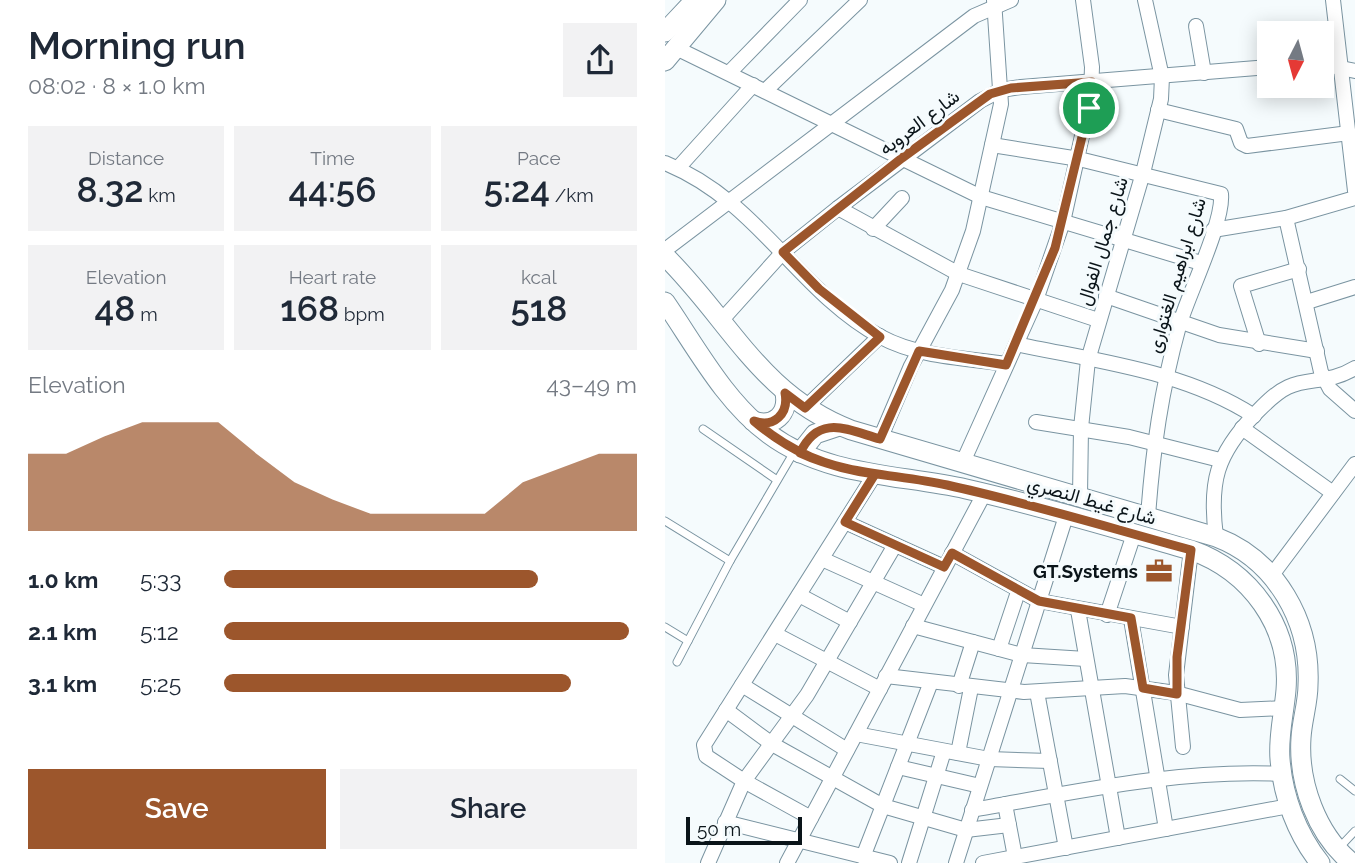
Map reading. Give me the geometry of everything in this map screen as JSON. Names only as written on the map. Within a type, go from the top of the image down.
[{"type":"main road","points":[[668,47],[695,0]]},
{"type":"main road","points":[[668,47],[716,0]]},
{"type":"main road","name":"شارع غيط النصري","points":[[665,253],[759,370],[805,408],[839,426],[1216,537],[1247,551],[1272,575],[1297,618],[1306,650],[1308,684],[1301,740],[1306,783],[1318,820],[1345,856]]},
{"type":"main road","name":"شارع غيط النصري","points":[[665,302],[734,401],[754,421],[797,452],[830,465],[983,494],[1191,550],[1217,560],[1239,576],[1271,616],[1281,643],[1286,670],[1279,748],[1282,774],[1289,806],[1305,841],[1320,863]]},
{"type":"main road","points":[[754,421],[763,424],[777,419],[785,408],[785,393]]},
{"type":"main road","points":[[797,452],[815,434],[839,426]]},
{"type":"street","points":[[729,73],[800,0]]},
{"type":"street","points":[[860,0],[671,165],[730,200],[819,289],[880,337],[919,351],[1006,365]]},
{"type":"street","points":[[665,253],[730,200],[974,16],[995,2],[1011,0]]},
{"type":"street","points":[[963,462],[1036,300],[1063,222],[1079,159],[1092,82],[1083,0]]},
{"type":"street","name":"شارع جمال الفوال","points":[[1080,496],[1081,428],[1088,360],[1143,173],[1158,110],[1162,77],[1145,0]]},
{"type":"street","points":[[1333,0],[1348,69],[1355,191]]},
{"type":"street","points":[[880,439],[919,351],[959,274],[981,197],[1001,90],[995,2]]},
{"type":"street","points":[[1196,26],[1204,73]]},
{"type":"street","points":[[668,47],[729,73],[981,197],[1201,263]]},
{"type":"street","name":"شارع العروبه","points":[[720,322],[783,252],[902,158],[980,101],[1001,90],[1257,69]]},
{"type":"street","points":[[1158,110],[1237,129],[1241,143],[1247,146],[1352,142]]},
{"type":"street","name":"شارع ابراهيم الغتوارى","points":[[992,145],[1079,159],[1221,194],[1213,230],[1180,323],[1165,378],[1153,442],[1147,516]]},
{"type":"street","points":[[873,229],[902,198]]},
{"type":"street","points":[[1213,230],[1286,218],[1355,198]]},
{"type":"street","points":[[838,208],[959,274],[1098,320]]},
{"type":"street","points":[[1286,218],[1325,381],[1355,411]]},
{"type":"street","points":[[1259,344],[1241,286],[1299,269]]},
{"type":"street","points":[[1307,302],[1355,288]]},
{"type":"street","points":[[1106,296],[1180,323],[1259,344],[1317,351]]},
{"type":"street","points":[[805,408],[880,337]]},
{"type":"street","points":[[1016,344],[1165,378],[1218,396],[1254,416]]},
{"type":"street","points":[[1216,537],[1213,496],[1220,460],[1242,428],[1290,386],[1325,381],[1355,368]]},
{"type":"street","points":[[1036,422],[1153,442],[1220,460]]},
{"type":"street","points":[[1242,428],[1333,493]]},
{"type":"street","points":[[1272,575],[1355,464]]},
{"type":"street","points":[[811,818],[744,781],[706,756],[705,742],[875,474]]},
{"type":"street","points":[[787,863],[983,494]]},
{"type":"street","points":[[956,863],[1066,516]]},
{"type":"street","points":[[845,522],[944,567]]},
{"type":"street","points":[[1107,615],[1133,534]]},
{"type":"street","points":[[708,863],[744,781],[793,717],[895,545]]},
{"type":"street","points":[[1183,747],[1177,694],[1191,550]]},
{"type":"street","points":[[952,553],[1019,593],[1039,601],[1182,627]]},
{"type":"street","points":[[822,559],[923,606]]},
{"type":"street","points":[[999,649],[1019,593]]},
{"type":"street","points":[[799,595],[850,622]]},
{"type":"street","points":[[1078,610],[1118,838]]},
{"type":"street","points":[[1131,618],[1166,829]]},
{"type":"street","points":[[913,626],[1022,655],[1086,660]]},
{"type":"street","points":[[775,634],[827,661],[883,683],[931,682],[1037,692],[1091,686],[1143,688],[1240,710],[1284,708]]},
{"type":"street","points":[[909,863],[936,776],[951,752],[973,642]]},
{"type":"street","points":[[863,857],[931,682]]},
{"type":"street","points":[[742,685],[847,750]]},
{"type":"street","points":[[1037,692],[1066,848]]},
{"type":"street","points":[[726,710],[772,744],[883,806],[966,830],[1009,825]]},
{"type":"street","points":[[856,734],[989,759],[1050,761]]},
{"type":"street","points":[[898,767],[980,786]]},
{"type":"street","points":[[972,810],[1201,774],[1282,774]]},
{"type":"street","points":[[1005,804],[1015,857]]},
{"type":"street","points":[[983,863],[1289,806]]},
{"type":"street","points":[[725,822],[890,863]]},
{"type":"lane","points":[[703,429],[778,480]]},
{"type":"lane","points":[[677,662],[730,561],[797,452]]},
{"type":"lane","points":[[665,522],[730,561]]},
{"type":"lane","points":[[665,627],[688,641]]},
{"type":"lane","points":[[1340,779],[1355,791]]},
{"type":"lane","points":[[1345,856],[1355,831]]},
{"type":"place","name":"GT.Systems","points":[[1159,571]]},
{"type":"route","points":[[1089,108],[1073,186],[1055,248],[1036,300],[1006,365],[919,351],[901,386],[880,439],[839,426],[827,428],[806,442],[800,453],[845,469],[916,479],[970,490],[1191,550],[1177,657],[1177,694],[1143,688],[1131,618],[1065,608],[1039,601],[1019,593],[952,553],[944,567],[845,522],[875,474],[845,469],[814,460],[800,453],[784,444],[768,434],[754,421],[768,424],[777,419],[785,408],[785,393],[805,408],[880,337],[819,289],[783,252],[902,158],[990,94],[1011,88],[1092,82],[1089,108]]}]
